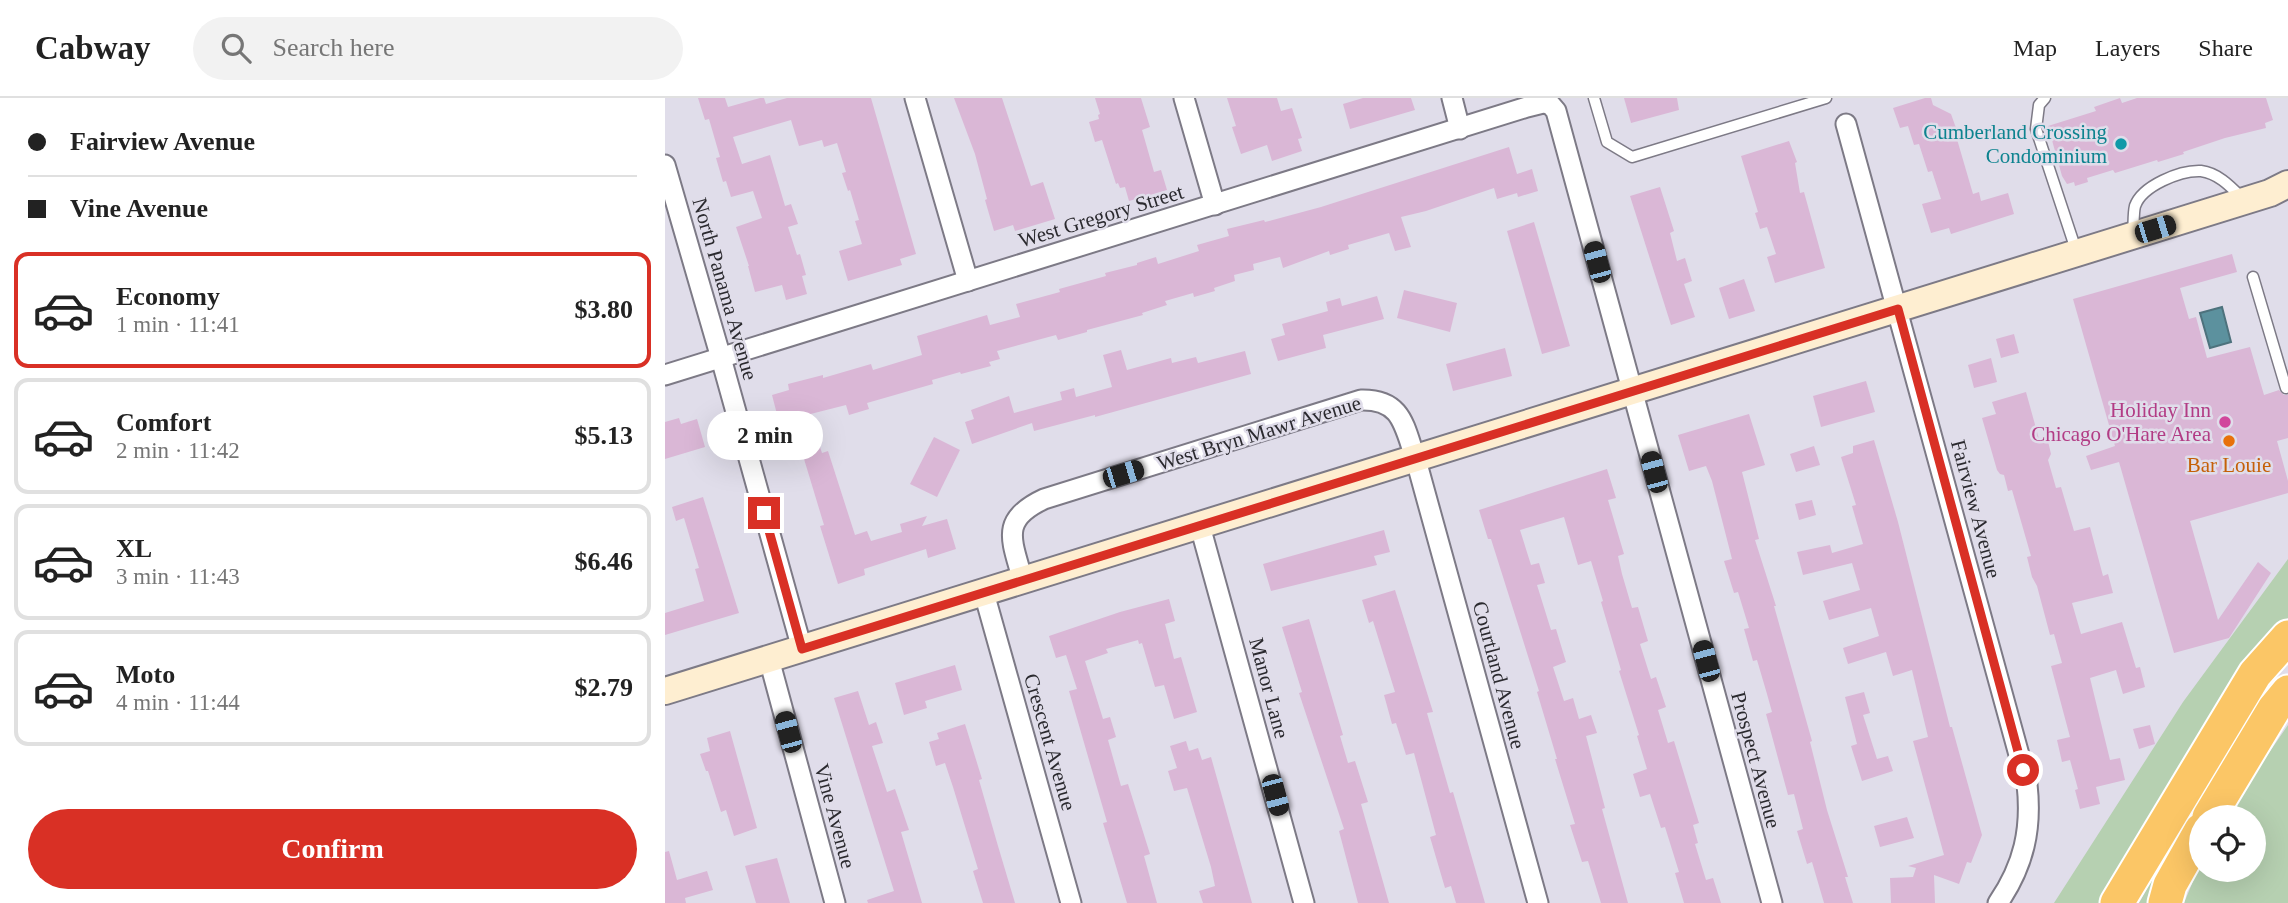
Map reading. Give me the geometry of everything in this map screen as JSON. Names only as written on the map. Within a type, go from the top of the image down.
[{"type":"highway","points":[[2117,903],[2255,674],[2288,637]]},
{"type":"highway","points":[[2216,805],[2274,709],[2286,696]]},
{"type":"highway","points":[[2165,903],[2170,885],[2189,851]]},
{"type":"street","points":[[915,98],[968,281]]},
{"type":"street","points":[[1184,98],[1215,205]]},
{"type":"street","points":[[1451,98],[1460,129]]},
{"type":"street","name":"West Gregory Street","points":[[665,375],[1537,105],[1550,104]]},
{"type":"street","name":"Prospect Avenue","points":[[1550,104],[1556,111],[1772,903]]},
{"type":"street","name":"Fairview Avenue","points":[[1846,124],[2027,784],[2030,811],[2026,841],[2018,869],[1998,903]]},
{"type":"street","name":"North Panama Avenue","points":[[665,165],[802,649]]},
{"type":"street","points":[[665,691],[1416,460],[2270,193],[2288,184]]},
{"type":"street","name":"West Bryn Mawr Avenue","points":[[1023,581],[1012,534],[1016,517],[1026,507],[1044,499],[1348,404],[1376,399],[1388,404],[1404,424],[1416,460]]},
{"type":"street","name":"Courtland Avenue","points":[[1416,460],[1538,903]]},
{"type":"street","name":"Manor Lane","points":[[1200,526],[1304,903]]},
{"type":"street","name":"Crescent Avenue","points":[[984,593],[1071,903]]},
{"type":"street","name":"Vine Avenue","points":[[769,659],[835,903]]},
{"type":"lane","points":[[1594,98],[1607,142],[1632,157],[1826,98]]},
{"type":"lane","points":[[2045,98],[2039,105],[2036,129],[2077,253]]},
{"type":"lane","points":[[2133,236],[2135,205],[2151,186],[2172,176],[2201,171],[2225,180],[2244,201]]},
{"type":"lane","points":[[2253,277],[2286,388]]},
{"type":"green space","points":[[2288,559],[2288,618],[2271,634],[2106,903],[2054,903],[2183,702]]},
{"type":"green space","points":[[2288,725],[2288,903],[2184,903],[2193,882],[2266,882],[2266,805],[2233,805]]},
{"type":"green space","points":[[2168,850],[2173,855],[2153,903],[2139,903]]},
{"type":"water","points":[[2222,307],[2231,342],[2210,348],[2200,313]]},
{"type":"building","points":[[698,98],[725,98],[728,107],[760,98],[764,98],[766,104],[787,98],[871,98],[916,254],[900,259],[902,265],[848,281],[839,251],[862,244],[855,221],[859,220],[842,173],[846,172],[837,143],[824,147],[822,140],[799,146],[791,120],[733,137],[742,164],[770,155],[785,206],[791,204],[798,224],[788,227],[806,275],[802,276],[807,294],[786,300],[782,285],[755,292],[736,227],[762,218],[753,191],[731,197],[726,181],[723,182],[716,158],[720,157],[709,119],[705,120]]},
{"type":"building","points":[[954,98],[1002,98],[1031,186],[1043,182],[1055,219],[1015,231],[1013,225],[994,231],[975,154]]},
{"type":"building","points":[[1095,98],[1141,98],[1150,127],[1142,130],[1154,172],[1161,170],[1167,190],[1129,201],[1125,187],[1120,188],[1118,183],[1116,184],[1102,140],[1095,142],[1089,122],[1099,119]]},
{"type":"building","points":[[1227,98],[1277,98],[1281,111],[1292,108],[1302,138],[1298,139],[1302,151],[1272,161],[1267,145],[1241,154],[1232,127],[1236,126]]},
{"type":"building","points":[[1363,98],[1411,98],[1415,110],[1350,129],[1343,104]]},
{"type":"building","points":[[1624,98],[1677,98],[1679,110],[1631,123]]},
{"type":"building","points":[[1931,98],[1933,105],[1951,114],[1973,194],[1979,192],[1981,201],[2008,193],[2014,214],[1951,234],[1949,228],[1931,233],[1922,204],[1941,199],[1919,144],[1914,145],[1908,126],[1900,128],[1893,108]]},
{"type":"building","name":"Cumberland Crossing Condominium","points":[[2120,98],[2122,103],[2137,98],[2266,98],[2273,120],[2265,123],[2266,128],[2225,138],[2183,152],[2184,154],[2115,173],[2113,170],[2087,178],[2088,182],[2075,186],[2074,182],[2067,184],[2062,176],[2048,126],[2096,111],[2094,107]]},
{"type":"building","points":[[1789,141],[1797,162],[1800,193],[1804,192],[1825,268],[1775,283],[1767,257],[1776,254],[1767,227],[1760,229],[1755,213],[1758,212],[1741,156]]},
{"type":"building","points":[[1509,147],[1517,174],[1532,169],[1538,191],[1497,199],[1494,188],[1401,217],[1411,247],[1395,251],[1389,233],[1348,245],[1349,249],[1330,255],[1329,251],[1283,268],[1280,257],[1253,264],[1254,270],[1234,275],[1235,281],[1214,288],[1215,291],[1194,297],[1193,293],[1165,301],[1167,305],[1142,313],[1143,315],[1058,340],[1056,335],[997,351],[1000,359],[989,362],[991,366],[932,380],[933,384],[867,403],[869,409],[849,415],[846,405],[779,422],[772,395],[789,390],[788,384],[823,375],[823,378],[871,364],[873,370],[922,355],[917,336],[987,315],[990,325],[1020,317],[1016,304],[1060,292],[1059,289],[1106,276],[1105,273],[1156,257],[1158,264],[1199,251],[1197,245],[1229,236],[1227,229],[1321,207]]},
{"type":"building","points":[[1660,187],[1674,231],[1670,233],[1677,261],[1685,258],[1692,281],[1684,284],[1695,317],[1671,325],[1630,196]]},
{"type":"building","points":[[1534,222],[1570,346],[1542,354],[1507,231]]},
{"type":"building","points":[[2232,254],[2237,272],[2180,288],[2189,319],[2196,317],[2207,358],[2250,347],[2264,395],[2279,390],[2288,395],[2288,438],[2277,441],[2288,481],[2288,493],[2190,521],[2218,620],[2258,562],[2271,573],[2229,638],[2174,653],[2119,462],[2091,470],[2086,456],[2115,446],[2073,299]]},
{"type":"building","points":[[1744,279],[1755,311],[1729,319],[1719,288]]},
{"type":"building","points":[[1404,290],[1457,303],[1450,332],[1397,318]]},
{"type":"building","points":[[1377,296],[1384,319],[1323,335],[1326,348],[1278,361],[1271,339],[1285,335],[1282,324],[1328,311],[1326,302],[1340,298],[1342,306]]},
{"type":"building","points":[[2014,334],[2019,353],[2001,358],[1996,339]]},
{"type":"building","points":[[1505,348],[1512,376],[1453,391],[1446,364]]},
{"type":"building","points":[[1121,350],[1127,370],[1171,358],[1172,363],[1196,357],[1198,363],[1245,351],[1251,374],[1034,431],[1032,423],[972,444],[965,422],[974,419],[971,410],[1009,396],[1014,413],[1062,400],[1060,392],[1074,388],[1076,397],[1112,387],[1103,355]]},
{"type":"building","points":[[1991,358],[1997,382],[1974,388],[1968,365]]},
{"type":"building","points":[[1866,381],[1875,412],[1821,427],[1813,396]]},
{"type":"building","points":[[2026,392],[2039,439],[2047,437],[2051,454],[2048,460],[2056,488],[2061,487],[2074,531],[2090,527],[2103,576],[2108,574],[2113,593],[2072,603],[2081,634],[2122,622],[2136,668],[2140,667],[2145,687],[2123,694],[2116,670],[2090,678],[2110,760],[2120,758],[2125,780],[2096,787],[2100,804],[2080,809],[2070,760],[2062,762],[2057,740],[2070,737],[2051,666],[2062,663],[2054,634],[2050,635],[2037,586],[2032,577],[2027,557],[2031,556],[2012,490],[2008,491],[2004,475],[1997,470],[1982,418],[1996,414],[1992,402]]},
{"type":"building","points":[[1749,414],[1765,465],[1742,472],[1759,539],[1755,540],[1776,606],[1853,903],[1824,903],[1812,862],[1807,864],[1797,831],[1803,829],[1794,794],[1788,795],[1766,714],[1772,712],[1757,660],[1753,661],[1744,629],[1749,628],[1738,592],[1734,593],[1724,561],[1732,559],[1712,481],[1706,466],[1689,471],[1678,435]]},
{"type":"building","points":[[679,418],[681,424],[697,419],[705,447],[665,459],[665,422]]},
{"type":"building","points":[[934,437],[960,450],[937,497],[910,484]]},
{"type":"building","points":[[1874,440],[1898,522],[1950,727],[1982,835],[1971,863],[1967,862],[1959,884],[1934,875],[1935,903],[1891,903],[1890,878],[1913,877],[1916,868],[1908,866],[1944,855],[1913,741],[1928,737],[1912,670],[1893,676],[1886,652],[1848,664],[1843,648],[1879,636],[1871,608],[1829,620],[1823,601],[1860,590],[1852,563],[1803,575],[1797,552],[1830,545],[1832,553],[1863,544],[1852,506],[1856,505],[1841,457],[1853,453],[1853,446]]},
{"type":"building","points":[[819,444],[822,453],[828,451],[855,535],[867,531],[871,541],[902,532],[900,524],[927,516],[922,526],[947,519],[956,549],[928,558],[926,549],[864,569],[865,575],[838,584],[801,449]]},
{"type":"building","points":[[1814,446],[1820,465],[1796,472],[1790,454]]},
{"type":"building","points":[[1607,469],[1616,498],[1608,500],[1624,554],[1618,556],[1622,574],[1632,608],[1638,607],[1648,641],[1640,644],[1651,679],[1656,677],[1666,707],[1658,710],[1668,743],[1674,741],[1699,823],[1693,825],[1698,843],[1695,844],[1706,880],[1713,878],[1721,903],[1684,903],[1675,873],[1679,872],[1665,827],[1661,828],[1650,794],[1640,797],[1633,774],[1647,769],[1619,671],[1621,670],[1601,602],[1603,601],[1591,561],[1578,565],[1564,517],[1520,530],[1531,565],[1539,563],[1545,583],[1537,585],[1551,630],[1556,629],[1566,662],[1553,667],[1564,701],[1573,698],[1579,719],[1591,715],[1597,733],[1586,736],[1605,808],[1602,809],[1628,903],[1601,903],[1588,861],[1582,862],[1570,825],[1575,824],[1555,759],[1537,692],[1539,691],[1491,539],[1488,539],[1479,510]]},
{"type":"building","points":[[703,497],[739,613],[665,635],[665,613],[704,601],[695,569],[699,568],[684,518],[676,521],[672,507]]},
{"type":"building","points":[[1812,500],[1816,515],[1799,520],[1795,504]]},
{"type":"building","points":[[1384,530],[1390,552],[1374,556],[1377,565],[1271,591],[1263,564]]},
{"type":"building","points":[[1395,590],[1433,712],[1427,713],[1450,793],[1453,792],[1485,903],[1456,903],[1451,886],[1445,888],[1430,837],[1436,835],[1414,753],[1406,755],[1396,723],[1392,724],[1384,695],[1395,692],[1373,621],[1369,623],[1362,600]]},
{"type":"building","points":[[1169,599],[1175,621],[1165,624],[1174,659],[1181,657],[1197,712],[1174,719],[1164,685],[1155,687],[1142,643],[1139,644],[1138,640],[1106,649],[1108,653],[1085,661],[1103,719],[1110,717],[1116,737],[1108,740],[1121,786],[1128,784],[1150,854],[1144,856],[1157,903],[1127,903],[1069,691],[1077,689],[1066,655],[1056,658],[1049,636]]},
{"type":"building","points":[[1309,619],[1343,735],[1340,736],[1348,763],[1355,761],[1368,802],[1361,804],[1389,903],[1358,903],[1339,831],[1344,829],[1299,693],[1302,692],[1282,627]]},
{"type":"building","points":[[955,665],[962,690],[925,701],[927,708],[904,715],[895,683]]},
{"type":"building","points":[[858,691],[869,725],[876,722],[883,743],[872,746],[887,792],[895,789],[909,830],[901,832],[922,903],[868,903],[867,900],[894,891],[834,698]]},
{"type":"building","points":[[1864,692],[1870,713],[1863,715],[1877,759],[1888,756],[1893,771],[1862,781],[1851,746],[1857,744],[1845,697]]},
{"type":"building","points":[[965,724],[1015,903],[983,903],[973,871],[978,869],[945,763],[936,766],[929,742],[939,739],[937,733]]},
{"type":"building","points":[[2150,725],[2155,744],[2139,749],[2133,729]]},
{"type":"building","points":[[730,731],[757,828],[734,836],[726,810],[721,812],[700,754],[710,751],[707,738]]},
{"type":"building","points":[[1186,741],[1189,751],[1198,748],[1202,760],[1211,757],[1252,903],[1203,903],[1199,891],[1215,886],[1211,867],[1187,788],[1174,791],[1168,771],[1177,768],[1170,746]]},
{"type":"building","points":[[1907,817],[1914,838],[1880,847],[1874,826]]},
{"type":"building","points":[[669,851],[677,880],[707,871],[713,890],[685,898],[686,903],[665,903],[665,852]]},
{"type":"building","points":[[777,858],[790,903],[756,903],[745,866]]},
{"type":"place","name":"Cumberland Crossing Condominium","points":[[2121,144]]},
{"type":"place","name":"Holiday Inn Chicago O'Hare Area","points":[[2225,422]]},
{"type":"place","name":"Bar Louie","points":[[2229,441]]},
{"type":"route","points":[[764,513],[802,649],[1898,309],[2023,770]]}]
